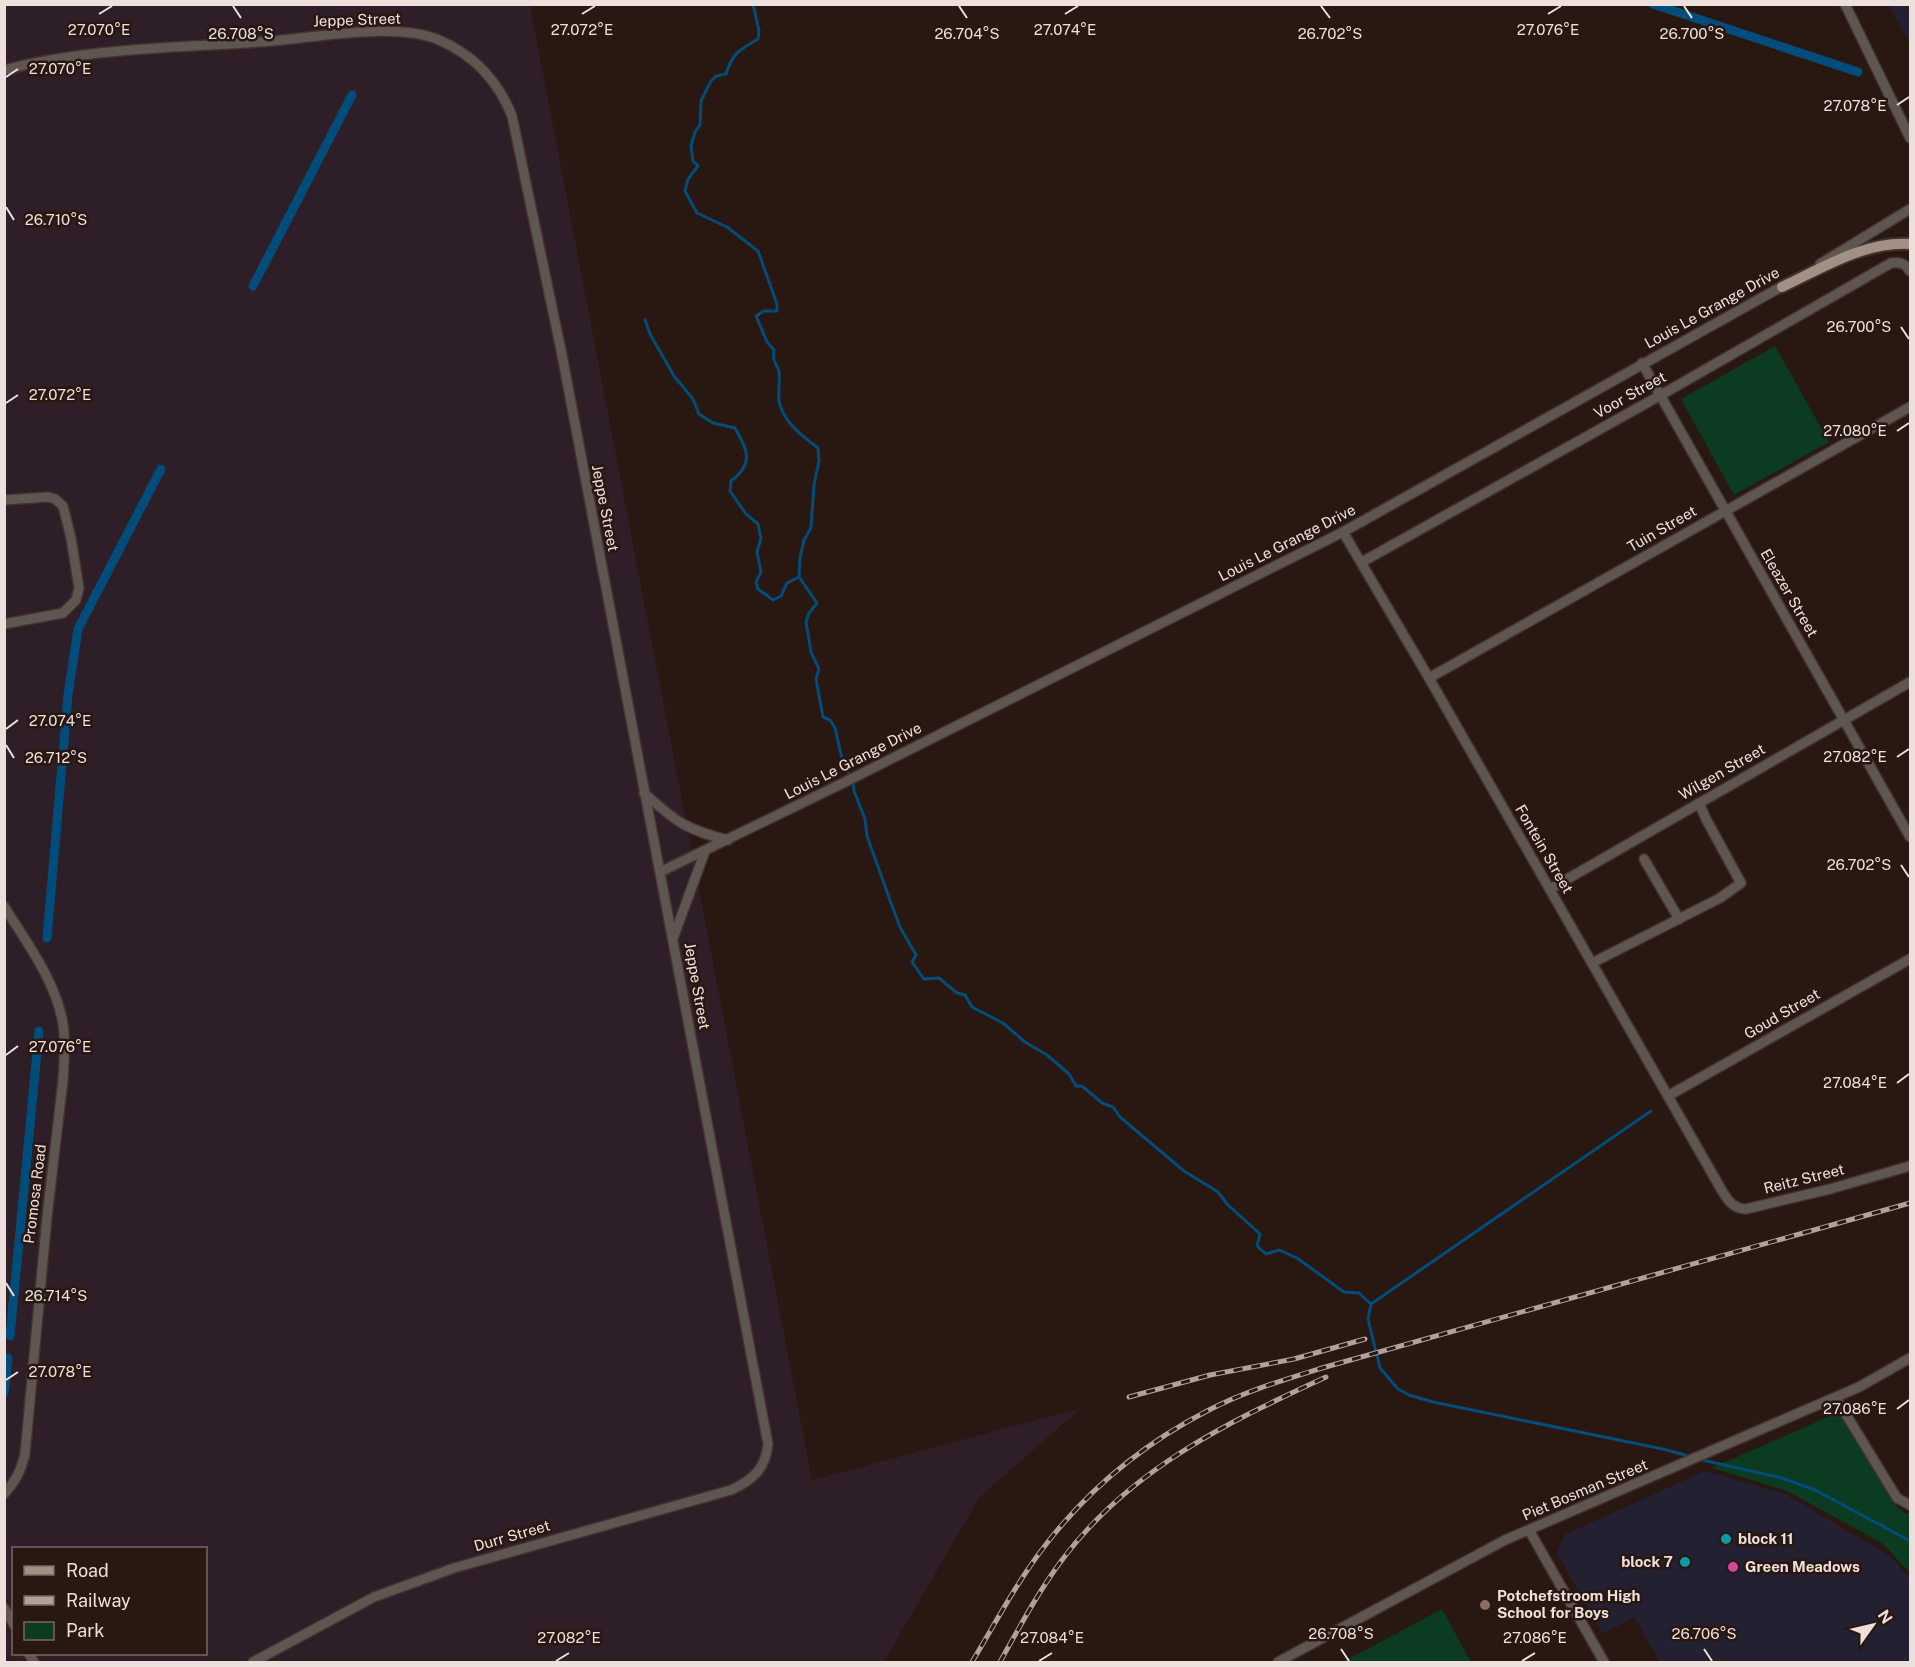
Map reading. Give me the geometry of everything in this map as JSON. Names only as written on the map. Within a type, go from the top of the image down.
[{"type":"main road","points":[[1782,286],[1864,249],[1885,244],[1911,244]]},
{"type":"street","points":[[1845,4],[1911,138]]},
{"type":"street","name":"Jeppe Street","points":[[4,70],[57,58],[100,53],[273,41],[342,33],[416,34],[437,39],[460,51],[483,68],[504,97],[512,116],[562,355],[768,1444]]},
{"type":"street","name":"Louis Le Grange Drive","points":[[660,872],[839,785],[1343,532],[1782,286],[1911,209]]},
{"type":"street","name":"Voor Street","points":[[1362,562],[1661,396],[1891,263],[1905,264],[1911,271]]},
{"type":"street","name":"Eleazer Street","points":[[1642,363],[1911,837]]},
{"type":"street","name":"Tuin Street","points":[[1429,678],[1911,407]]},
{"type":"street","points":[[4,500],[48,497],[55,499],[63,506],[79,588],[76,600],[63,613],[4,624]]},
{"type":"street","name":"Fontein Street","points":[[1343,532],[1717,1182]]},
{"type":"street","name":"Wilgen Street","points":[[1550,889],[1911,682]]},
{"type":"street","points":[[644,794],[682,825],[728,840]]},
{"type":"street","points":[[1592,963],[1720,898],[1742,883],[1699,803]]},
{"type":"street","points":[[673,938],[705,851]]},
{"type":"street","points":[[1644,859],[1678,919]]},
{"type":"street","name":"Promosa Road","points":[[4,906],[44,973],[57,1001],[63,1022],[65,1046],[25,1454],[21,1471],[14,1484],[4,1494]]},
{"type":"street","name":"Goud Street","points":[[1668,1096],[1911,958]]},
{"type":"street","name":"Reitz Street","points":[[1717,1182],[1732,1206],[1746,1209],[1830,1189],[1911,1166]]},
{"type":"street","name":"Piet Bosman Street","points":[[1278,1662],[1505,1540],[1859,1388],[1911,1358]]},
{"type":"street","points":[[1836,1398],[1897,1498],[1911,1505]]},
{"type":"street","name":"Durr Street","points":[[253,1662],[374,1597],[454,1568],[732,1490],[756,1475],[763,1466],[768,1444]]},
{"type":"street","points":[[1529,1530],[1604,1662]]},
{"type":"street","points":[[4,1608],[12,1622]]},
{"type":"shaded area","points":[[5,5],[530,5],[812,1480],[1081,1408],[979,1498],[884,1662],[5,1662]]},
{"type":"shaded area","points":[[1889,5],[1910,5],[1910,43]]},
{"type":"shaded area","name":"Green Meadows","points":[[1705,1471],[1783,1493],[1890,1556],[1910,1578],[1910,1662],[1660,1662],[1634,1617],[1603,1634],[1557,1553],[1564,1535]]},
{"type":"green space","points":[[1775,346],[1829,442],[1734,495],[1681,399]]},
{"type":"green space","points":[[1839,1412],[1895,1505],[1906,1514],[1910,1513],[1910,1573],[1882,1543],[1787,1491],[1712,1468]]},
{"type":"green space","points":[[1442,1609],[1471,1662],[1343,1662]]},
{"type":"waterway","points":[[753,4],[759,31],[758,39],[738,52],[731,61],[726,74],[716,76],[711,81],[701,101],[700,125],[695,132],[691,146],[693,161],[698,166],[688,179],[685,191],[697,213],[727,227],[758,251],[777,304],[777,311],[764,311],[756,316],[767,342],[774,350],[774,360],[779,372],[781,409],[789,422],[818,448],[819,461],[814,485],[811,528],[804,540],[799,576]]},
{"type":"waterway","points":[[1653,4],[1858,72]]},
{"type":"waterway","points":[[253,286],[352,95]]},
{"type":"waterway","points":[[645,320],[650,334],[674,376],[693,399],[699,414],[713,423],[735,428],[746,450],[746,463],[731,481],[730,491],[746,514],[758,524],[761,538],[757,552],[761,572],[756,582],[758,589],[773,600],[781,596],[787,583],[799,577],[817,603],[809,613],[806,622],[811,652],[819,669],[816,679],[823,717],[830,720],[835,728],[843,763],[853,781],[854,791],[865,819],[867,836],[900,927],[916,955],[912,962],[924,979],[939,978],[957,993],[965,995],[972,1007],[1003,1023],[1025,1042],[1047,1055],[1069,1074],[1076,1086],[1082,1086],[1102,1103],[1113,1107],[1120,1117],[1184,1171],[1218,1192],[1228,1205],[1260,1234],[1257,1246],[1266,1254],[1279,1250],[1297,1258],[1344,1292],[1359,1293],[1371,1304]]},
{"type":"waterway","points":[[47,938],[68,695],[78,629],[161,469]]},
{"type":"waterway","points":[[10,1336],[39,1031]]},
{"type":"waterway","points":[[1651,1111],[1371,1304],[1368,1319],[1380,1368],[1398,1389],[1409,1395],[1692,1457]]},
{"type":"waterway","points":[[4,1393],[8,1358]]},
{"type":"waterway","points":[[1698,1459],[1782,1478],[1815,1490],[1910,1541]]},
{"type":"railway","points":[[972,1662],[1026,1572],[1047,1543],[1081,1504],[1140,1452],[1221,1404],[1263,1387],[1322,1368],[1910,1203]]},
{"type":"railway","points":[[1129,1397],[1210,1375],[1294,1359],[1365,1339]]},
{"type":"railway","points":[[1000,1662],[1053,1572],[1088,1528],[1117,1500],[1149,1475],[1216,1431],[1326,1377]]},
{"type":"place","name":"block 11","points":[[1726,1539]]},
{"type":"place","name":"block 7","points":[[1685,1562]]},
{"type":"place","name":"Green Meadows","points":[[1733,1567]]},
{"type":"place","name":"Potchefstroom High School for Boys","points":[[1485,1605]]}]
